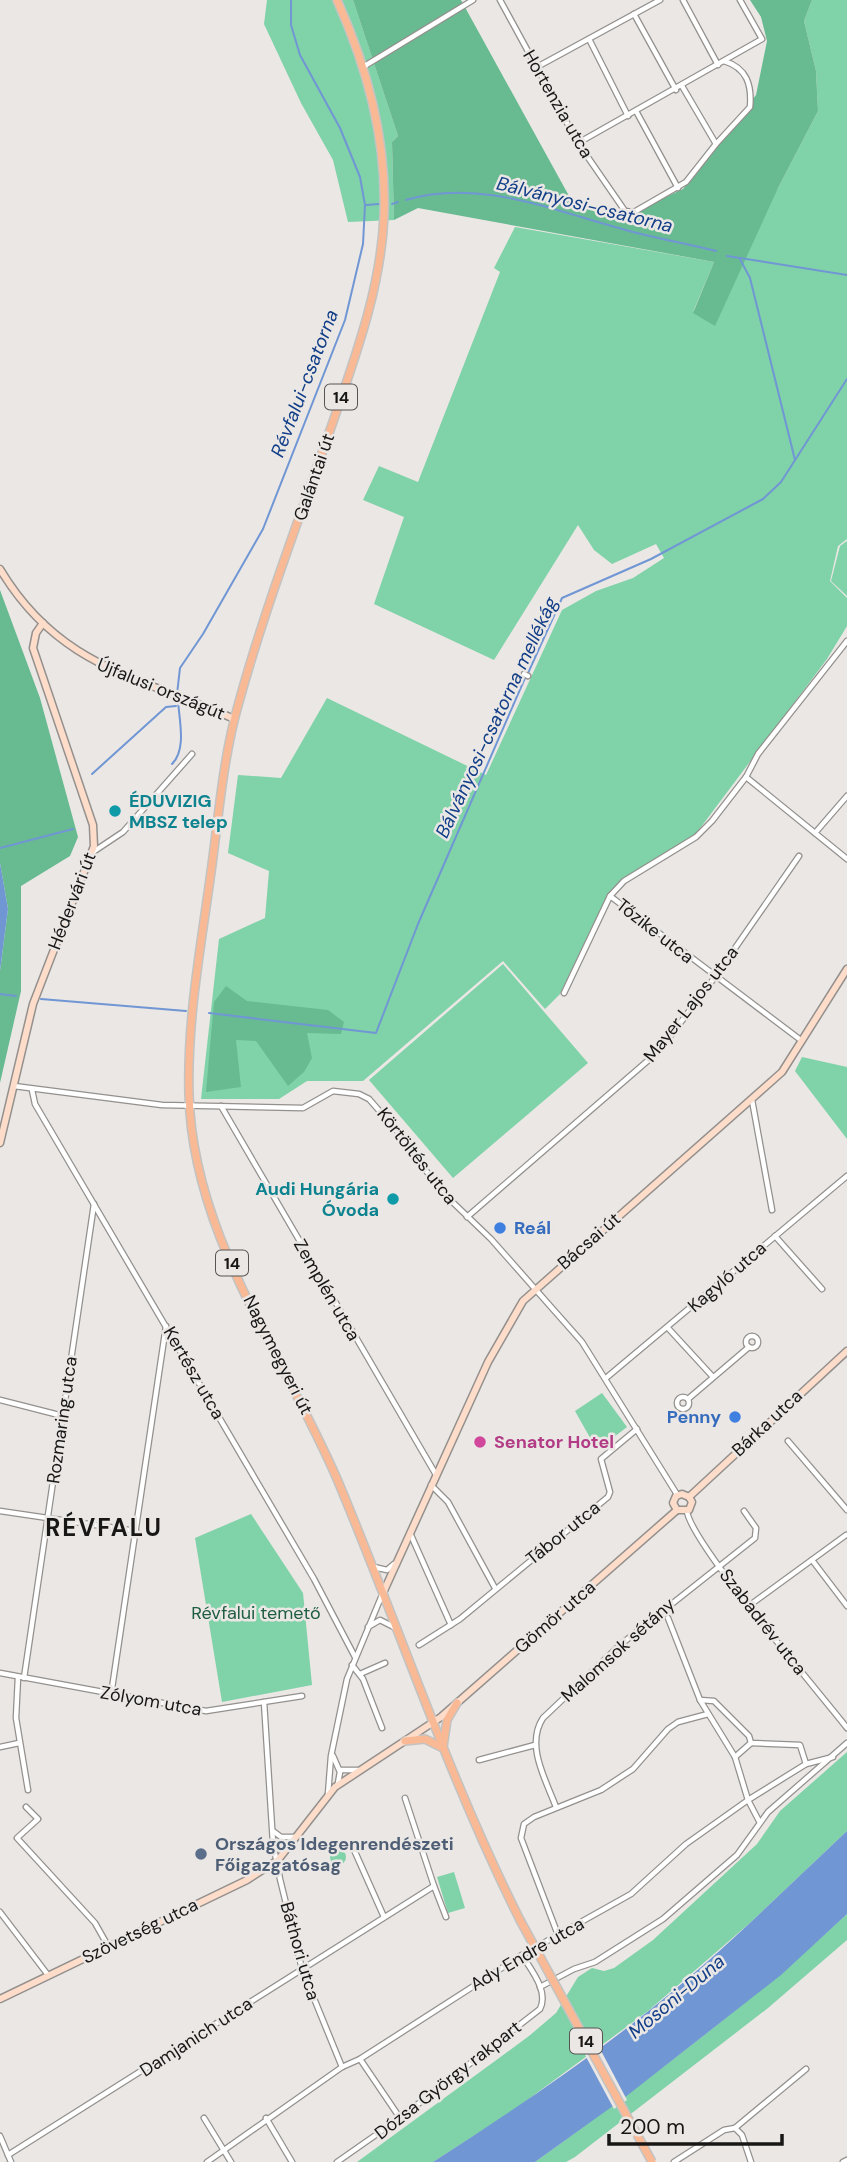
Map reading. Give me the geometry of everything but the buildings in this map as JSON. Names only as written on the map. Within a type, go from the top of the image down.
[{"type":"main road","name":"14","points":[[337,0],[363,67]]},
{"type":"main road","name":"Galántai út","points":[[234,719],[251,659],[362,334],[378,272],[384,216],[382,156],[363,67]]},
{"type":"main road","name":"Nagymegyeri út","points":[[234,719],[223,769],[191,1016],[190,1104],[198,1168],[223,1245],[306,1410],[470,1816],[520,1920],[652,2162]]},
{"type":"main road","points":[[444,1751],[447,1720],[457,1703]]},
{"type":"main road","points":[[405,1741],[429,1740],[444,1751]]},
{"type":"street","points":[[363,67],[473,0]]},
{"type":"street","name":"Hortenzia utca","points":[[500,0],[578,143],[620,206],[625,211],[634,212],[678,188]]},
{"type":"street","points":[[683,0],[718,65]]},
{"type":"street","points":[[578,143],[762,39],[740,0]]},
{"type":"street","points":[[537,67],[656,1]]},
{"type":"street","points":[[634,15],[676,90]]},
{"type":"street","points":[[589,39],[628,116]]},
{"type":"street","points":[[636,111],[678,188],[750,107],[751,87],[743,72],[736,65],[724,61]]},
{"type":"street","points":[[682,86],[716,144]]},
{"type":"street","name":"Újfalusi országút","points":[[0,569],[43,623],[90,660],[184,701],[234,719]]},
{"type":"street","name":"Hédervári út","points":[[0,1143],[40,982],[93,852],[93,825],[33,648],[36,633],[43,623]]},
{"type":"street","points":[[564,993],[610,896],[624,881],[696,837],[746,777],[758,754],[847,641]]},
{"type":"street","points":[[93,852],[123,832],[192,754]]},
{"type":"street","points":[[746,777],[847,859]]},
{"type":"street","points":[[815,833],[847,796]]},
{"type":"street","name":"Mayer Lajos utca","points":[[467,1217],[659,1051],[715,977],[799,856]]},
{"type":"street","name":"Tőzike utca","points":[[610,896],[802,1041]]},
{"type":"street","name":"Bácsai út","points":[[328,1794],[332,1750],[355,1657],[435,1473],[498,1343],[523,1301],[782,1072],[847,969]]},
{"type":"street","points":[[14,1086],[162,1105],[190,1104]]},
{"type":"street","name":"Kertész utca","points":[[33,1090],[35,1104],[314,1579],[355,1657]]},
{"type":"street","name":"Körtöltés utca","points":[[190,1104],[303,1108],[333,1091],[362,1095],[382,1111],[441,1191],[535,1289]]},
{"type":"street","points":[[752,1100],[772,1210]]},
{"type":"street","name":"Zemplén utca","points":[[220,1106],[435,1473]]},
{"type":"street","name":"Kagyló utca","points":[[606,1378],[847,1176]]},
{"type":"street","name":"Rozmaring utca","points":[[24,1678],[94,1204]]},
{"type":"street","points":[[775,1236],[822,1289]]},
{"type":"street","points":[[535,1289],[578,1337],[678,1496]]},
{"type":"street","points":[[111,1695],[166,1325]]},
{"type":"street","points":[[668,1328],[713,1377]]},
{"type":"street","points":[[688,1399],[749,1347]]},
{"type":"street","name":"Bárka utca","points":[[689,1497],[847,1351]]},
{"type":"street","points":[[0,1400],[63,1416]]},
{"type":"street","name":"Tábor utca","points":[[419,1645],[451,1625],[608,1497],[610,1492],[601,1459],[637,1428]]},
{"type":"street","points":[[788,1441],[847,1510]]},
{"type":"street","points":[[431,1485],[449,1502],[495,1588]]},
{"type":"street","points":[[678,1496],[689,1497],[692,1504],[687,1511],[677,1510],[673,1503],[678,1496]]},
{"type":"street","name":"Gömör utca","points":[[328,1794],[358,1770],[433,1723],[677,1510]]},
{"type":"street","points":[[0,1511],[136,1531]]},
{"type":"street","name":"Szabadrév utca","points":[[687,1511],[695,1534],[847,1728]]},
{"type":"street","name":"Malomsok sétány","points":[[535,1745],[536,1729],[543,1718],[620,1645],[718,1564],[755,1538],[756,1528],[744,1511]]},
{"type":"street","points":[[410,1533],[451,1625]]},
{"type":"street","points":[[750,1605],[846,1535]]},
{"type":"street","points":[[368,1560],[373,1566],[383,1570],[397,1561]]},
{"type":"street","points":[[812,1560],[847,1606]]},
{"type":"street","points":[[668,1618],[700,1700],[736,1757],[748,1800],[760,1821]]},
{"type":"street","points":[[368,1627],[380,1620],[395,1628]]},
{"type":"street","points":[[360,1674],[385,1663]]},
{"type":"street","points":[[352,1665],[360,1674],[382,1728]]},
{"type":"street","name":"Zólyom utca","points":[[0,1673],[206,1711],[302,1696]]},
{"type":"street","points":[[18,1676],[16,1718],[28,1790]]},
{"type":"street","points":[[700,1700],[715,1701],[749,1736],[751,1743]]},
{"type":"street","name":"Báthori utca","points":[[264,1702],[272,1831],[278,1860],[302,1969],[342,2067]]},
{"type":"street","points":[[558,1935],[521,1838],[524,1824],[556,1807],[601,1790],[633,1769],[668,1729],[678,1722],[708,1714]]},
{"type":"street","points":[[0,1747],[19,1743]]},
{"type":"street","points":[[736,1757],[751,1743],[800,1745],[804,1748],[806,1764]]},
{"type":"street","points":[[522,1955],[540,1987],[574,1969],[595,1962],[663,1919],[737,1855],[760,1821],[847,1743]]},
{"type":"street","points":[[479,1760],[535,1745],[556,1807]]},
{"type":"street","points":[[332,1750],[340,1770],[335,1787]]},
{"type":"street","name":"Ady Endre utca","points":[[207,2162],[223,2148],[342,2067],[360,2059],[522,1955],[631,1894],[686,1844],[748,1800],[806,1764],[833,1757]]},
{"type":"street","points":[[340,1770],[358,1770]]},
{"type":"street","points":[[278,1860],[328,1794]]},
{"type":"street","points":[[405,1798],[446,1917]]},
{"type":"street","points":[[26,1807],[38,1819],[17,1838],[95,1923],[108,1946]]},
{"type":"street","points":[[272,1831],[281,1837],[295,1837]]},
{"type":"street","points":[[351,1843],[384,1917]]},
{"type":"street","name":"Szövetség utca","points":[[0,1999],[247,1880],[278,1860]]},
{"type":"street","name":"Damjanich utca","points":[[8,2155],[434,1886]]},
{"type":"street","points":[[0,1912],[48,1975]]},
{"type":"street","name":"Dózsa György rakpart","points":[[337,2162],[400,2118],[540,2009],[543,1999],[540,1987]]},
{"type":"street","points":[[360,2059],[400,2118]]},
{"type":"street","points":[[674,2162],[724,2130],[735,2129],[806,2069]]},
{"type":"street","points":[[204,2118],[231,2162]]},
{"type":"street","points":[[266,2118],[292,2162]]},
{"type":"street","points":[[735,2129],[742,2135],[751,2162]]},
{"type":"street","points":[[0,2136],[11,2162]]},
{"type":"green space","points":[[267,0],[353,0],[398,136],[392,142],[394,220],[348,222],[333,160],[301,103],[264,24]]},
{"type":"green space","points":[[353,0],[461,0],[574,205],[620,218],[683,189],[756,95],[767,41],[761,17],[750,0],[812,0],[804,21],[816,71],[818,111],[778,188],[715,326],[693,313],[714,262],[418,208],[394,220],[392,142],[398,136]]},
{"type":"green space","points":[[812,0],[847,0],[847,539],[838,546],[830,581],[847,598],[847,626],[827,659],[695,835],[620,881],[608,894],[560,994],[545,1009],[503,961],[363,1081],[307,1081],[279,1099],[201,1099],[219,939],[265,918],[269,871],[228,853],[238,775],[281,778],[327,698],[486,775],[562,610],[596,591],[633,578],[664,558],[656,544],[612,564],[594,550],[578,525],[494,660],[374,604],[404,517],[363,500],[379,466],[418,482],[500,272],[494,268],[515,227],[714,262],[693,312],[778,188],[818,111],[816,71],[804,21]]},
{"type":"green space","points":[[847,541],[847,596],[831,581],[840,546]]},
{"type":"green space","points":[[0,590],[40,698],[78,837],[70,856],[21,886],[21,991],[0,1083],[0,971],[8,909],[0,863]]},
{"type":"green space","points":[[503,964],[588,1063],[453,1178],[369,1080]]},
{"type":"green space","points":[[226,986],[247,1001],[328,1010],[344,1022],[341,1034],[307,1033],[312,1058],[304,1072],[288,1086],[256,1041],[236,1040],[241,1087],[206,1092],[214,1002]]},
{"type":"green space","points":[[802,1057],[847,1067],[847,1139],[795,1071]]},
{"type":"green space","points":[[602,1393],[627,1427],[597,1450],[575,1411]]},
{"type":"green space","name":"Révfalui temető","points":[[251,1514],[303,1593],[312,1685],[222,1702],[195,1538]]},
{"type":"green space","points":[[847,1752],[847,1831],[751,1922],[648,2011],[511,2112],[433,2162],[357,2162],[529,2036],[556,2013],[578,1977],[592,1968],[604,1971],[614,1968],[653,1940],[757,1844],[780,1811]]},
{"type":"green space","points":[[338,1849],[344,1851],[344,1863],[338,1865],[332,1863],[330,1857],[332,1851]]},
{"type":"green space","points":[[454,1872],[465,1908],[448,1913],[437,1877]]},
{"type":"green space","points":[[847,1914],[847,1940],[768,2008],[575,2157],[566,2162],[535,2162],[695,2043]]},
{"type":"water","points":[[0,863],[8,909],[0,971]]},
{"type":"water","name":"Mosoni-Duna","points":[[847,1831],[847,1914],[781,1975],[624,2098],[535,2162],[433,2162],[541,2090],[646,2013],[723,1947]]},
{"type":"pier","points":[[598,2045],[627,2100],[614,2109],[585,2055]]},
{"type":"waterway","name":"Révfalui-csatorna","points":[[177,694],[180,668],[203,634],[263,529],[345,320],[363,244],[365,205],[360,177],[340,128],[300,55],[291,25],[291,0]]},
{"type":"waterway","name":"Bálványosi-csatorna","points":[[406,200],[433,194],[488,194],[716,251]]},
{"type":"waterway","name":"Bálványosi-csatorna","points":[[392,204],[398,202]]},
{"type":"waterway","name":"Bálványosi-csatorna","points":[[366,205],[379,204]]},
{"type":"waterway","name":"Bálványosi-csatorna","points":[[727,256],[847,275]]},
{"type":"waterway","points":[[740,259],[750,278],[795,460]]},
{"type":"waterway","name":"Bálványosi-csatorna mellékág","points":[[528,673],[562,598],[651,559],[763,499],[781,482],[847,379]]},
{"type":"waterway","name":"Bálványosi-csatorna mellékág","points":[[209,1013],[376,1033],[418,924],[525,678]]},
{"type":"waterway","name":"Révfalui-csatorna","points":[[172,764],[177,758],[181,742],[178,700]]},
{"type":"waterway","points":[[92,774],[166,707],[176,706]]},
{"type":"waterway","name":"Révfalui-csatorna","points":[[0,848],[73,829]]},
{"type":"waterway","name":"Bálványosi-csatorna mellékág","points":[[0,994],[16,996]]},
{"type":"waterway","name":"Bálványosi-csatorna mellékág","points":[[41,999],[186,1011]]},
{"type":"place","name":"ÉDUVIZIG MBSZ telep","points":[[115,811]]},
{"type":"place","name":"Audi Hungária Óvoda","points":[[393,1199]]},
{"type":"place","name":"Reál","points":[[500,1228]]},
{"type":"place","name":"Penny","points":[[735,1417]]},
{"type":"place","name":"Senator Hotel","points":[[480,1442]]},
{"type":"place","name":"Országos Idegenrendészeti Főigazgatósag","points":[[201,1854]]},
{"type":"district","name":"RÉVFALU","points":[[104,1528]]}]
